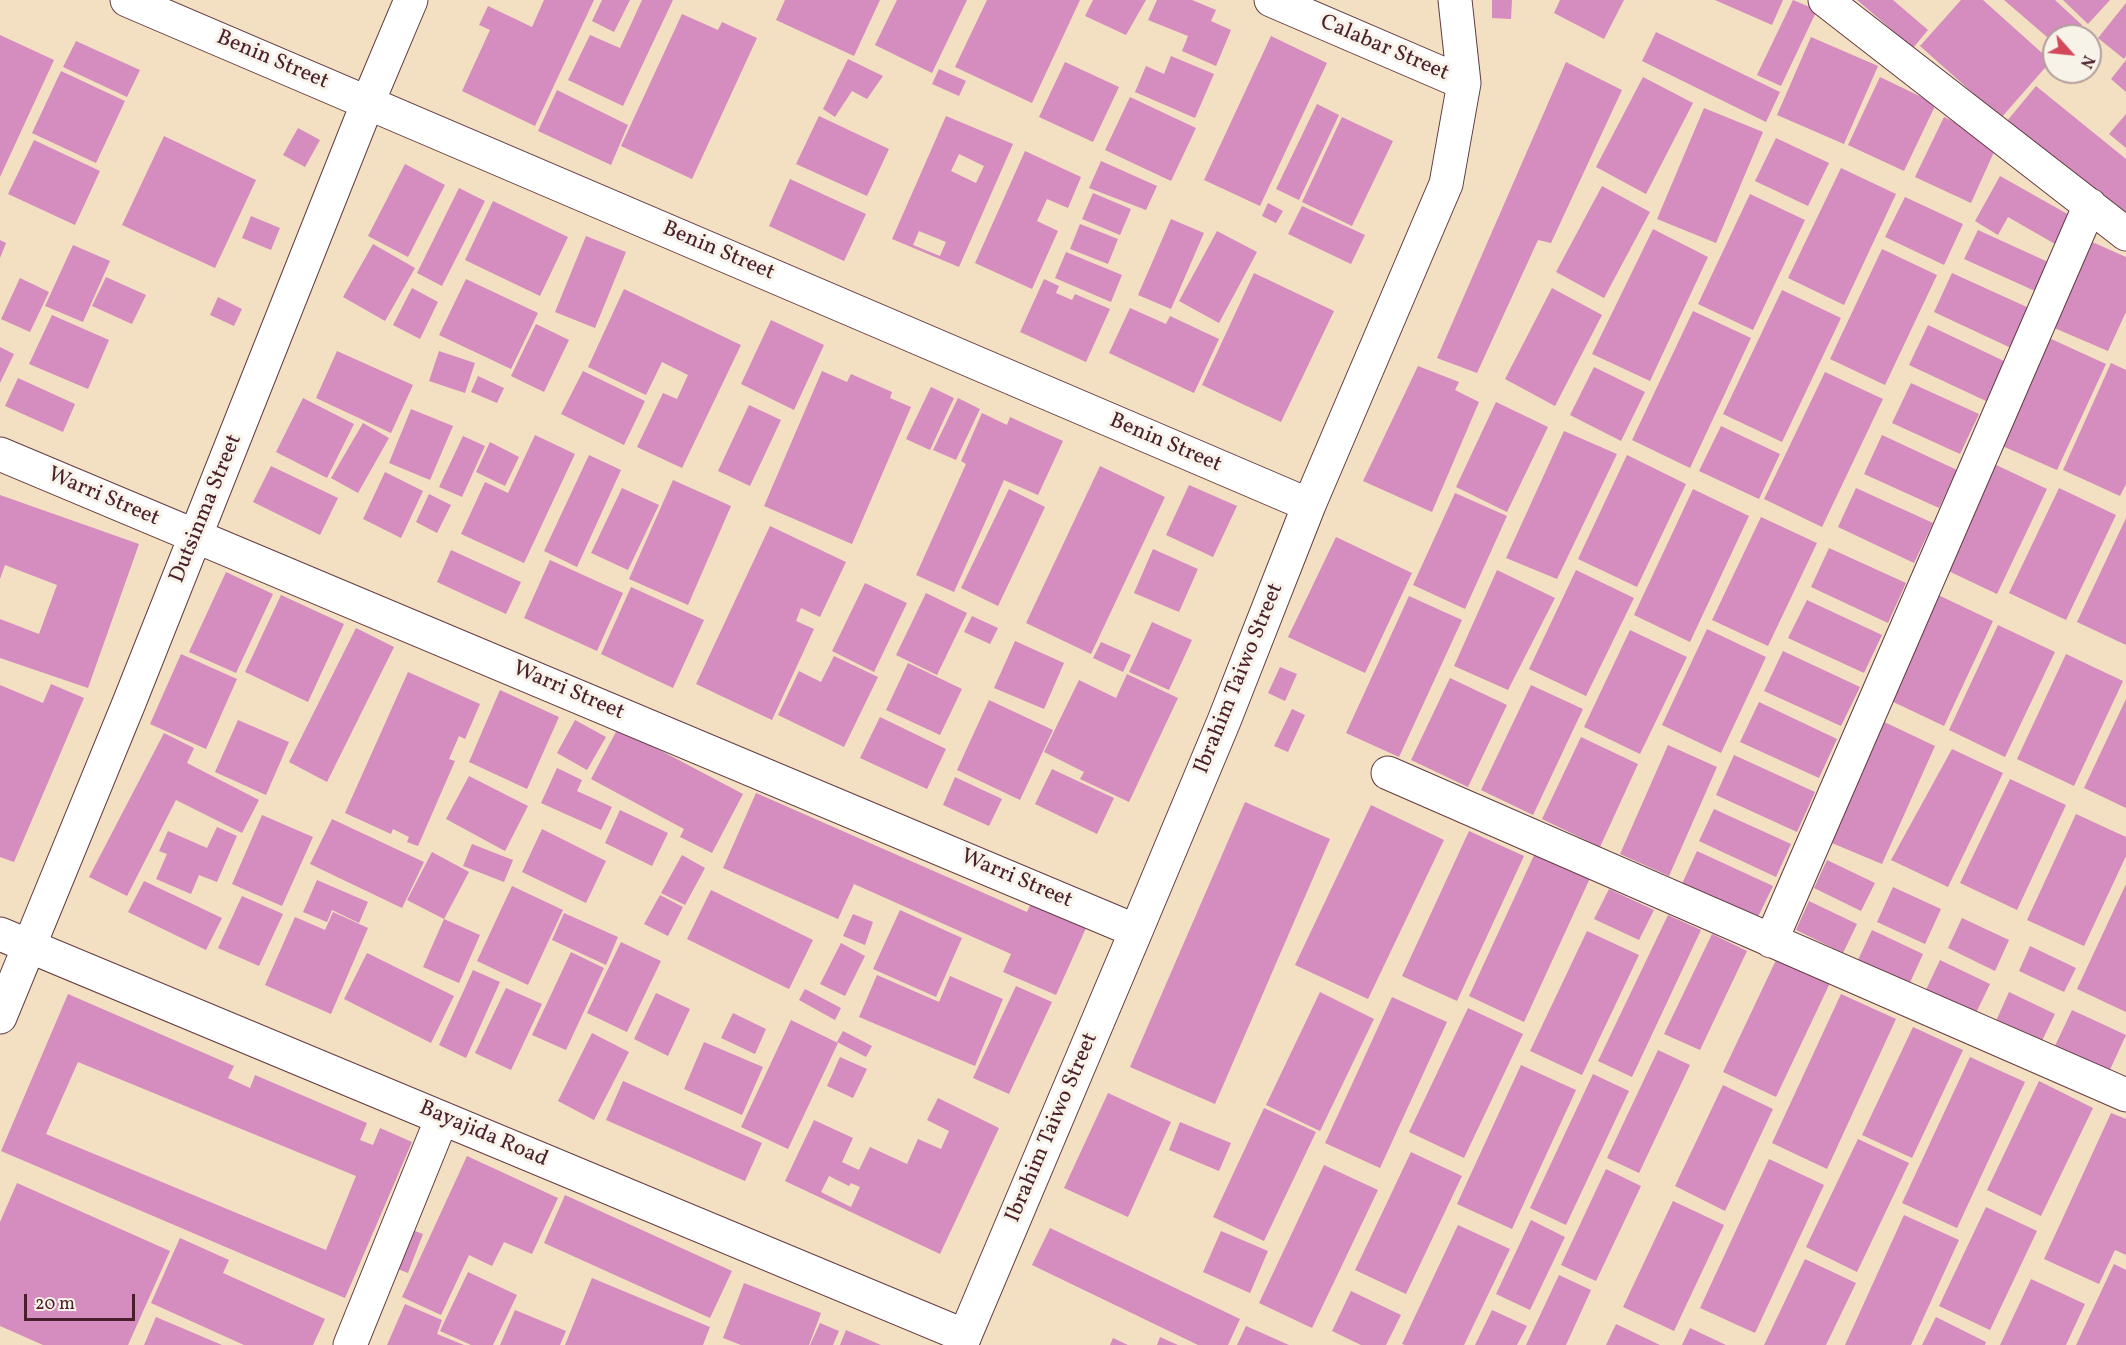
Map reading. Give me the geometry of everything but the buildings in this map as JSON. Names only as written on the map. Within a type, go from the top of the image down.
[{"type":"street","name":"Benin Street","points":[[127,0],[1310,505]]},
{"type":"street","name":"Dutsinma Street","points":[[0,1017],[411,0]]},
{"type":"street","name":"Calabar Street","points":[[1271,0],[1464,83]]},
{"type":"street","name":"Ibrahim Taiwo Street","points":[[963,1341],[1224,722],[1310,505],[1446,184],[1464,83],[1455,0]]},
{"type":"street","points":[[1825,0],[2126,234]]},
{"type":"street","points":[[1771,941],[2090,205]]},
{"type":"street","name":"Warri Street","points":[[0,454],[1136,931]]},
{"type":"street","points":[[1388,773],[2126,1095]]},
{"type":"street","name":"Bayajida Road","points":[[0,934],[442,1118],[963,1341]]},
{"type":"street","points":[[350,1345],[442,1118]]}]
